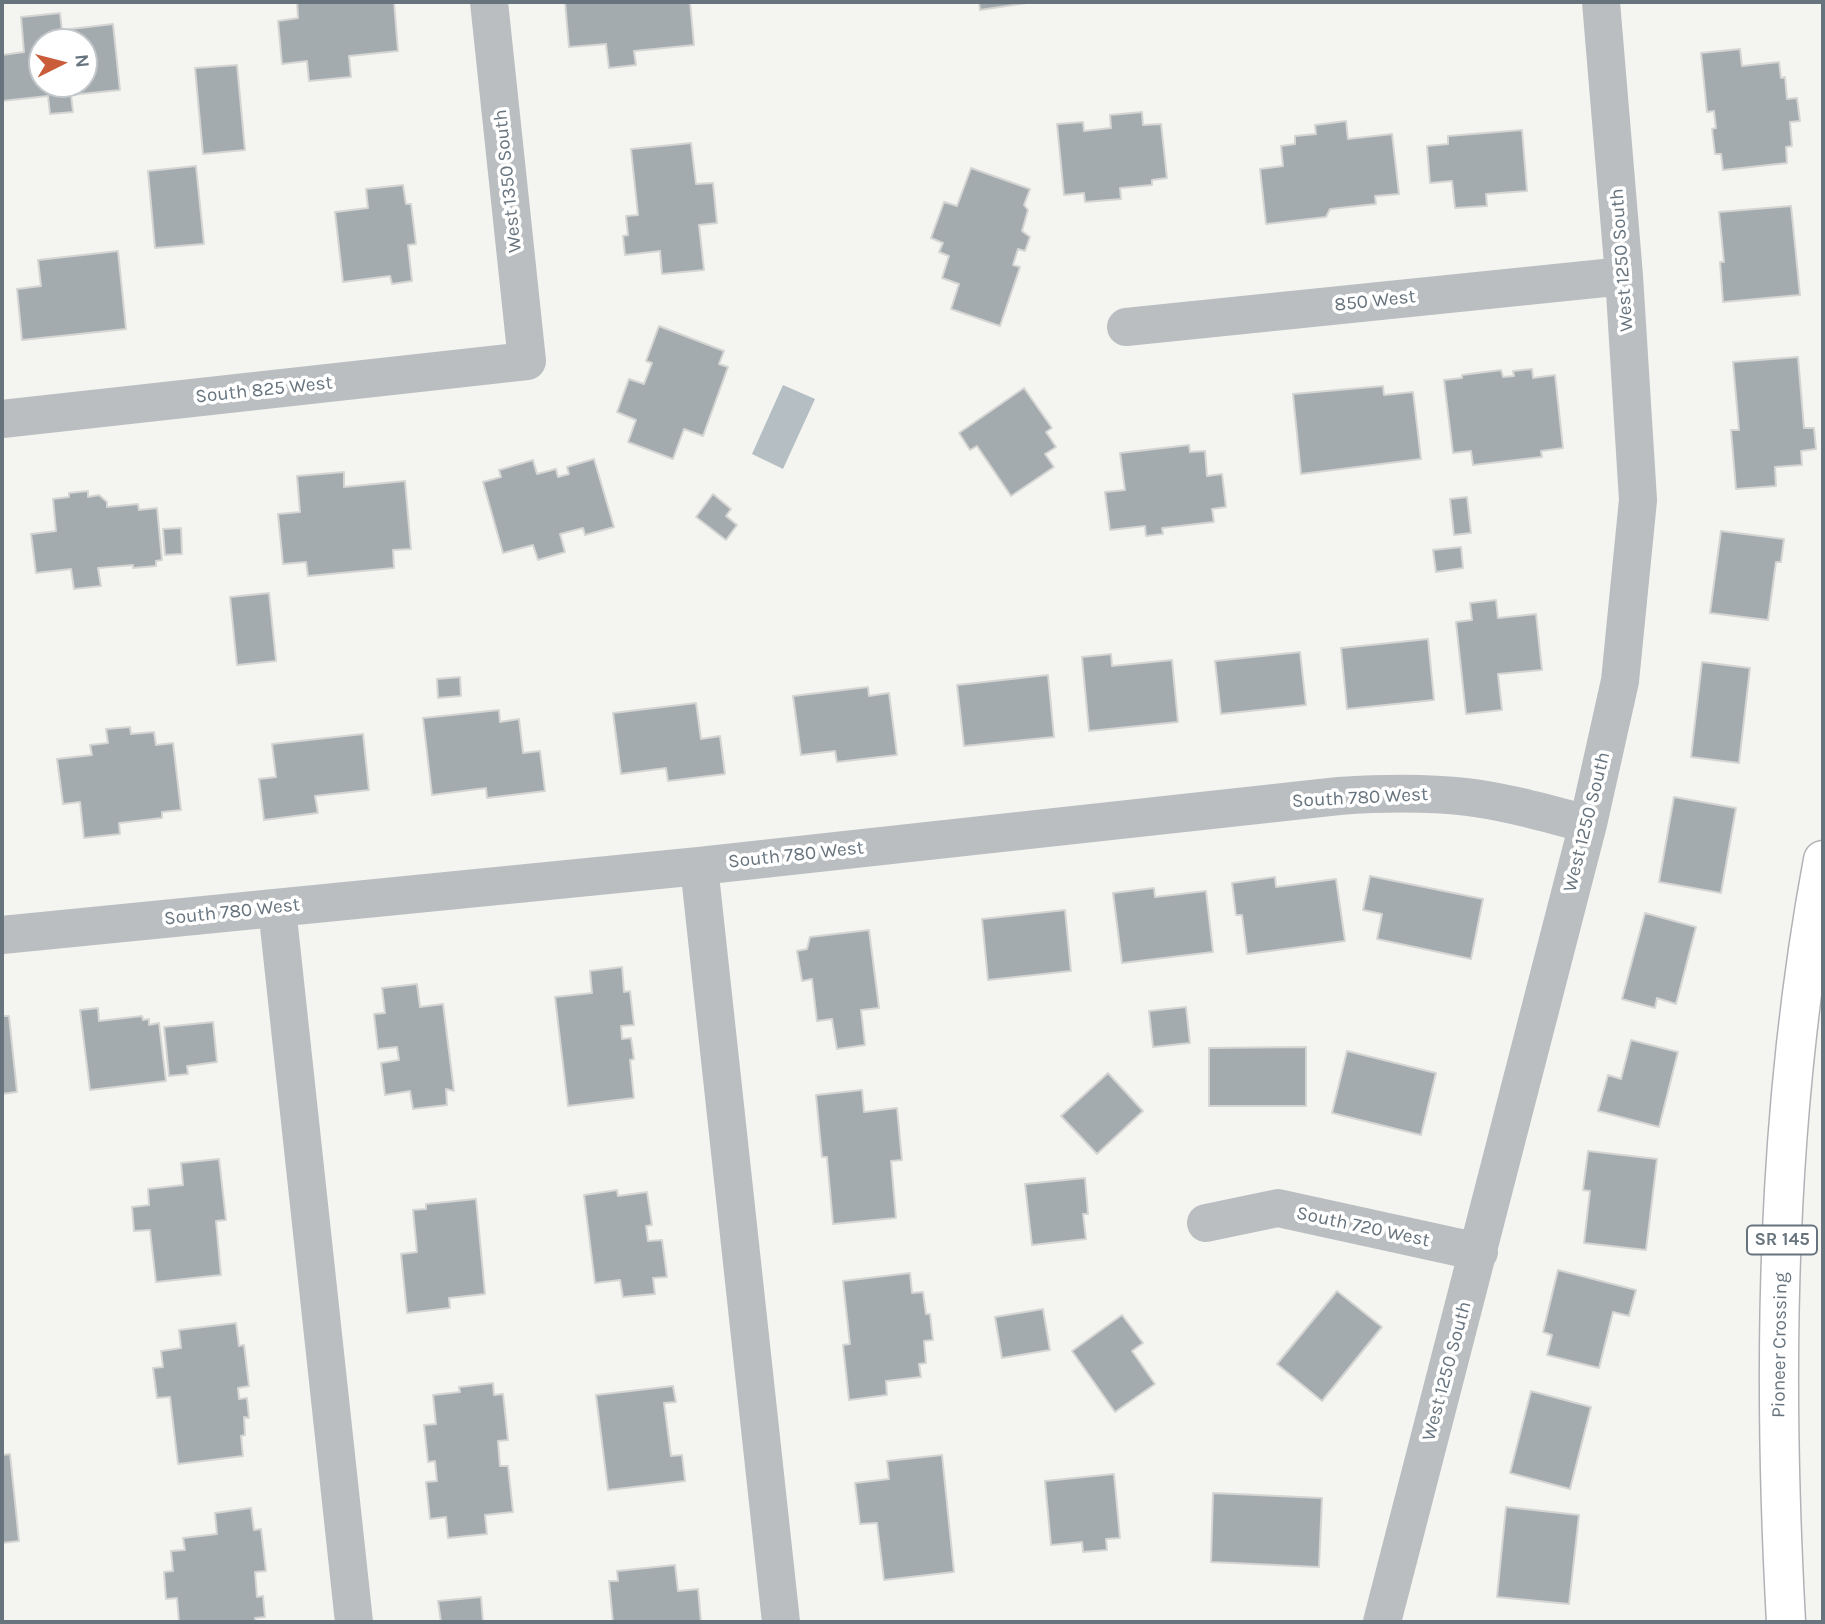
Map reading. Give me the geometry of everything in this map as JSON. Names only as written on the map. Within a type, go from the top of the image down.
[{"type":"highway","name":"Pioneer Crossing","points":[[1786,1622],[1777,1371],[1784,1169],[1807,943],[1823,860]]},
{"type":"street","name":"West 1350 South","points":[[489,2],[527,361]]},
{"type":"street","name":"West 1250 South","points":[[1382,1622],[1588,824],[1620,681],[1638,500],[1624,276],[1601,2]]},
{"type":"street","name":"850 West","points":[[1126,327],[1624,276]]},
{"type":"street","name":"South 825 West","points":[[2,419],[527,361]]},
{"type":"street","name":"South 780 West","points":[[2,935],[699,866],[1339,796],[1435,793],[1505,803],[1588,824]]},
{"type":"street","points":[[699,866],[781,1622]]},
{"type":"street","points":[[277,908],[354,1622]]},
{"type":"street","name":"South 720 West","points":[[1206,1223],[1278,1208],[1479,1252]]},
{"type":"shaded area","points":[[783,385],[815,399],[783,469],[752,454]]},
{"type":"building","points":[[297,2],[394,2],[398,51],[349,56],[351,77],[309,81],[307,61],[282,64],[278,21],[298,18]]},
{"type":"building","points":[[565,2],[690,2],[694,45],[634,51],[636,65],[609,68],[606,44],[569,47]]},
{"type":"building","points":[[979,2],[1033,2],[980,10]]},
{"type":"building","points":[[60,13],[62,28],[28,28],[30,98],[2,101],[2,55],[24,52],[21,17]]},
{"type":"building","points":[[113,24],[120,90],[98,92],[98,28],[79,28]]},
{"type":"building","points":[[1740,49],[1742,66],[1779,62],[1781,78],[1785,77],[1787,99],[1797,98],[1800,121],[1790,122],[1792,146],[1786,147],[1787,163],[1723,170],[1721,154],[1715,154],[1712,129],[1716,128],[1714,111],[1707,112],[1701,53]]},
{"type":"building","points":[[237,65],[245,150],[203,154],[195,68]]},
{"type":"building","points":[[48,98],[71,98],[73,112],[50,114]]},
{"type":"building","points":[[1142,112],[1143,125],[1161,124],[1167,178],[1152,180],[1152,185],[1120,188],[1121,199],[1085,202],[1084,193],[1064,195],[1057,124],[1083,122],[1084,131],[1111,128],[1110,115]]},
{"type":"building","points":[[1346,121],[1348,139],[1392,134],[1399,194],[1375,196],[1376,204],[1330,209],[1326,217],[1266,224],[1260,169],[1283,166],[1281,146],[1295,144],[1295,136],[1316,134],[1315,125]]},
{"type":"building","points":[[1522,130],[1527,191],[1486,194],[1487,206],[1455,208],[1452,181],[1430,183],[1427,146],[1448,144],[1448,136]]},
{"type":"building","points":[[691,143],[696,184],[713,183],[717,223],[699,225],[704,270],[662,274],[660,251],[625,255],[623,236],[628,235],[626,216],[638,215],[631,149]]},
{"type":"building","points":[[196,166],[204,244],[155,248],[148,171]]},
{"type":"building","points":[[971,168],[1030,189],[1024,205],[1028,210],[1022,231],[1030,237],[1025,251],[1018,249],[1013,265],[1020,267],[1000,326],[951,309],[959,284],[942,278],[949,256],[939,252],[943,243],[931,238],[944,202],[957,206]]},
{"type":"building","points":[[403,185],[406,204],[411,204],[416,244],[408,245],[412,281],[392,284],[390,276],[343,282],[335,212],[368,208],[366,189]]},
{"type":"building","points":[[1791,206],[1800,295],[1723,302],[1720,262],[1724,262],[1719,212]]},
{"type":"building","points":[[118,251],[126,329],[22,340],[17,289],[41,286],[38,260]]},
{"type":"building","points":[[659,326],[724,351],[719,364],[728,367],[703,436],[684,429],[673,459],[628,442],[636,420],[617,412],[629,379],[644,384],[652,363],[646,361]]},
{"type":"building","points":[[1798,357],[1804,428],[1814,428],[1816,449],[1801,451],[1802,465],[1775,467],[1776,486],[1736,489],[1731,430],[1739,430],[1733,362]]},
{"type":"building","points":[[1532,369],[1533,378],[1555,375],[1563,448],[1541,451],[1542,457],[1473,465],[1471,451],[1453,453],[1444,380],[1501,370],[1503,377],[1514,376],[1513,371]]},
{"type":"building","points":[[1383,386],[1384,395],[1413,392],[1421,459],[1301,474],[1293,394]]},
{"type":"building","points":[[1024,388],[1052,428],[1046,432],[1056,447],[1045,454],[1054,467],[1011,496],[977,446],[970,450],[959,433]]},
{"type":"building","points":[[1189,445],[1190,452],[1205,451],[1207,476],[1222,474],[1226,507],[1212,509],[1214,522],[1162,528],[1163,534],[1146,536],[1145,526],[1110,530],[1105,492],[1125,490],[1120,453]]},
{"type":"building","points":[[594,459],[614,527],[585,535],[583,528],[560,534],[565,552],[538,560],[533,545],[503,553],[483,482],[501,477],[499,470],[533,460],[537,474],[556,469],[558,477],[569,474],[567,467]]},
{"type":"building","points":[[344,472],[344,487],[405,481],[411,549],[393,550],[394,568],[308,576],[306,562],[283,564],[278,514],[300,512],[297,476]]},
{"type":"building","points":[[88,491],[88,497],[99,495],[107,502],[107,507],[138,504],[139,510],[157,508],[162,560],[156,561],[156,566],[98,568],[101,586],[74,589],[71,569],[36,573],[31,534],[56,531],[53,499],[69,497],[69,493]]},
{"type":"building","points":[[713,494],[731,509],[726,516],[737,525],[726,540],[696,517]]},
{"type":"building","points":[[1467,497],[1471,533],[1454,535],[1450,499]]},
{"type":"building","points":[[181,528],[182,554],[165,555],[163,529]]},
{"type":"building","points":[[1721,531],[1784,539],[1781,562],[1776,562],[1768,620],[1710,613]]},
{"type":"building","points":[[1461,547],[1463,568],[1436,572],[1433,550]]},
{"type":"building","points":[[269,593],[276,661],[237,665],[230,597]]},
{"type":"building","points":[[1496,600],[1498,618],[1536,614],[1542,670],[1498,674],[1502,710],[1466,714],[1456,622],[1472,620],[1470,603]]},
{"type":"building","points":[[1428,639],[1434,700],[1347,709],[1341,648]]},
{"type":"building","points":[[1300,652],[1306,705],[1221,714],[1215,661]]},
{"type":"building","points":[[1111,654],[1112,666],[1172,660],[1178,722],[1089,731],[1082,657]]},
{"type":"building","points":[[1702,662],[1750,668],[1739,763],[1691,757]]},
{"type":"building","points":[[1048,675],[1054,737],[964,746],[957,685]]},
{"type":"building","points":[[460,677],[461,696],[438,698],[437,679]]},
{"type":"building","points":[[868,687],[869,696],[889,693],[897,755],[837,762],[835,751],[801,755],[793,696]]},
{"type":"building","points":[[696,703],[701,739],[720,736],[725,774],[668,781],[666,768],[621,774],[613,713]]},
{"type":"building","points":[[499,710],[500,722],[519,719],[523,753],[540,751],[545,791],[487,798],[486,788],[432,795],[423,718]]},
{"type":"building","points":[[130,727],[131,734],[154,732],[156,745],[173,743],[181,810],[162,812],[162,818],[119,823],[120,834],[84,838],[80,802],[63,804],[57,759],[92,755],[90,745],[108,743],[106,729]]},
{"type":"building","points":[[363,734],[369,790],[315,796],[318,813],[264,820],[259,779],[276,777],[272,744]]},
{"type":"building","points":[[1674,797],[1736,808],[1721,893],[1659,882]]},
{"type":"building","points":[[1370,876],[1483,899],[1471,959],[1377,939],[1382,914],[1363,910]]},
{"type":"building","points":[[1275,877],[1276,887],[1336,879],[1345,941],[1247,954],[1242,915],[1236,915],[1232,883]]},
{"type":"building","points":[[1154,888],[1155,897],[1206,891],[1213,952],[1122,963],[1113,893]]},
{"type":"building","points":[[1065,910],[1071,971],[988,980],[982,919]]},
{"type":"building","points":[[1645,913],[1696,927],[1676,1004],[1657,998],[1655,1008],[1622,999]]},
{"type":"building","points":[[869,930],[879,1008],[861,1010],[865,1045],[837,1049],[832,1019],[817,1021],[812,979],[802,981],[797,951],[807,949],[810,937]]},
{"type":"building","points":[[622,967],[624,992],[630,991],[634,1025],[621,1026],[622,1039],[631,1038],[634,1098],[568,1106],[555,997],[592,993],[590,971]]},
{"type":"building","points":[[417,984],[420,1007],[443,1004],[454,1091],[446,1089],[447,1105],[413,1109],[410,1091],[385,1095],[381,1063],[399,1060],[397,1047],[378,1049],[374,1014],[385,1013],[382,988]]},
{"type":"building","points":[[1186,1007],[1190,1043],[1153,1047],[1149,1011]]},
{"type":"building","points":[[98,1008],[99,1021],[142,1016],[143,1020],[149,1019],[149,1025],[159,1023],[166,1081],[90,1090],[80,1010]]},
{"type":"building","points":[[2,1016],[9,1016],[17,1092],[2,1094]]},
{"type":"building","points":[[213,1022],[217,1062],[187,1066],[188,1074],[169,1076],[164,1027]]},
{"type":"building","points":[[1631,1040],[1678,1052],[1659,1127],[1598,1111],[1608,1075],[1621,1079]]},
{"type":"building","points":[[1306,1047],[1306,1106],[1209,1106],[1209,1048]]},
{"type":"building","points":[[1347,1051],[1436,1073],[1421,1135],[1332,1113]]},
{"type":"building","points":[[1108,1073],[1143,1111],[1097,1154],[1061,1116]]},
{"type":"building","points":[[862,1090],[864,1112],[897,1108],[902,1160],[891,1161],[896,1218],[833,1224],[827,1157],[822,1157],[816,1095]]},
{"type":"building","points":[[1588,1151],[1657,1159],[1646,1250],[1584,1243],[1590,1191],[1583,1190]]},
{"type":"building","points":[[219,1159],[226,1220],[216,1221],[221,1275],[156,1282],[150,1230],[134,1231],[132,1207],[149,1205],[148,1189],[183,1185],[181,1163]]},
{"type":"building","points":[[1085,1178],[1088,1214],[1083,1214],[1086,1239],[1032,1245],[1025,1184]]},
{"type":"building","points":[[617,1190],[618,1196],[647,1192],[652,1225],[646,1226],[648,1241],[662,1240],[667,1277],[653,1278],[655,1294],[623,1297],[620,1280],[595,1283],[584,1195]]},
{"type":"building","points":[[476,1199],[485,1294],[449,1298],[450,1308],[407,1313],[401,1254],[417,1252],[413,1210],[426,1209],[426,1204]]},
{"type":"building","points":[[1558,1270],[1636,1290],[1629,1316],[1613,1312],[1599,1368],[1547,1355],[1552,1335],[1543,1332]]},
{"type":"building","points":[[910,1273],[912,1293],[923,1292],[926,1314],[930,1314],[933,1340],[924,1341],[926,1363],[919,1364],[921,1377],[886,1381],[887,1395],[849,1400],[843,1345],[850,1344],[843,1281]]},
{"type":"building","points":[[1337,1291],[1382,1327],[1322,1401],[1277,1364]]},
{"type":"building","points":[[1043,1309],[1050,1350],[1002,1358],[995,1317]]},
{"type":"building","points":[[1122,1315],[1143,1343],[1132,1351],[1155,1384],[1115,1412],[1072,1351]]},
{"type":"building","points":[[236,1323],[239,1346],[244,1345],[249,1386],[238,1388],[239,1399],[247,1398],[249,1418],[244,1417],[245,1435],[241,1436],[243,1456],[178,1464],[170,1397],[157,1398],[153,1368],[163,1367],[161,1351],[181,1348],[179,1330]]},
{"type":"building","points":[[493,1383],[494,1395],[503,1394],[508,1440],[498,1441],[500,1466],[508,1466],[513,1512],[485,1515],[487,1534],[448,1538],[446,1517],[430,1519],[426,1482],[437,1481],[435,1461],[428,1462],[424,1425],[436,1424],[433,1395],[460,1392],[459,1387]]},
{"type":"building","points":[[673,1386],[676,1402],[664,1403],[671,1456],[682,1455],[685,1481],[608,1490],[596,1395]]},
{"type":"building","points":[[1531,1391],[1591,1407],[1570,1489],[1510,1473]]},
{"type":"building","points":[[10,1454],[19,1541],[2,1543],[2,1455]]},
{"type":"building","points":[[942,1455],[954,1572],[884,1580],[877,1523],[860,1524],[855,1483],[889,1479],[887,1461]]},
{"type":"building","points":[[1114,1474],[1120,1538],[1106,1539],[1107,1550],[1083,1552],[1082,1542],[1051,1545],[1045,1481]]},
{"type":"building","points":[[1213,1493],[1322,1498],[1319,1567],[1211,1562]]},
{"type":"building","points":[[1506,1507],[1579,1515],[1569,1604],[1497,1597]]},
{"type":"building","points":[[251,1508],[254,1530],[261,1529],[266,1571],[255,1572],[257,1597],[263,1596],[265,1617],[255,1618],[256,1622],[179,1622],[177,1598],[166,1599],[164,1572],[173,1571],[171,1551],[185,1550],[183,1538],[217,1534],[215,1513]]},
{"type":"building","points":[[675,1565],[678,1591],[698,1589],[701,1622],[613,1622],[609,1581],[618,1581],[617,1571]]},
{"type":"building","points":[[481,1597],[483,1622],[441,1622],[438,1601]]}]
